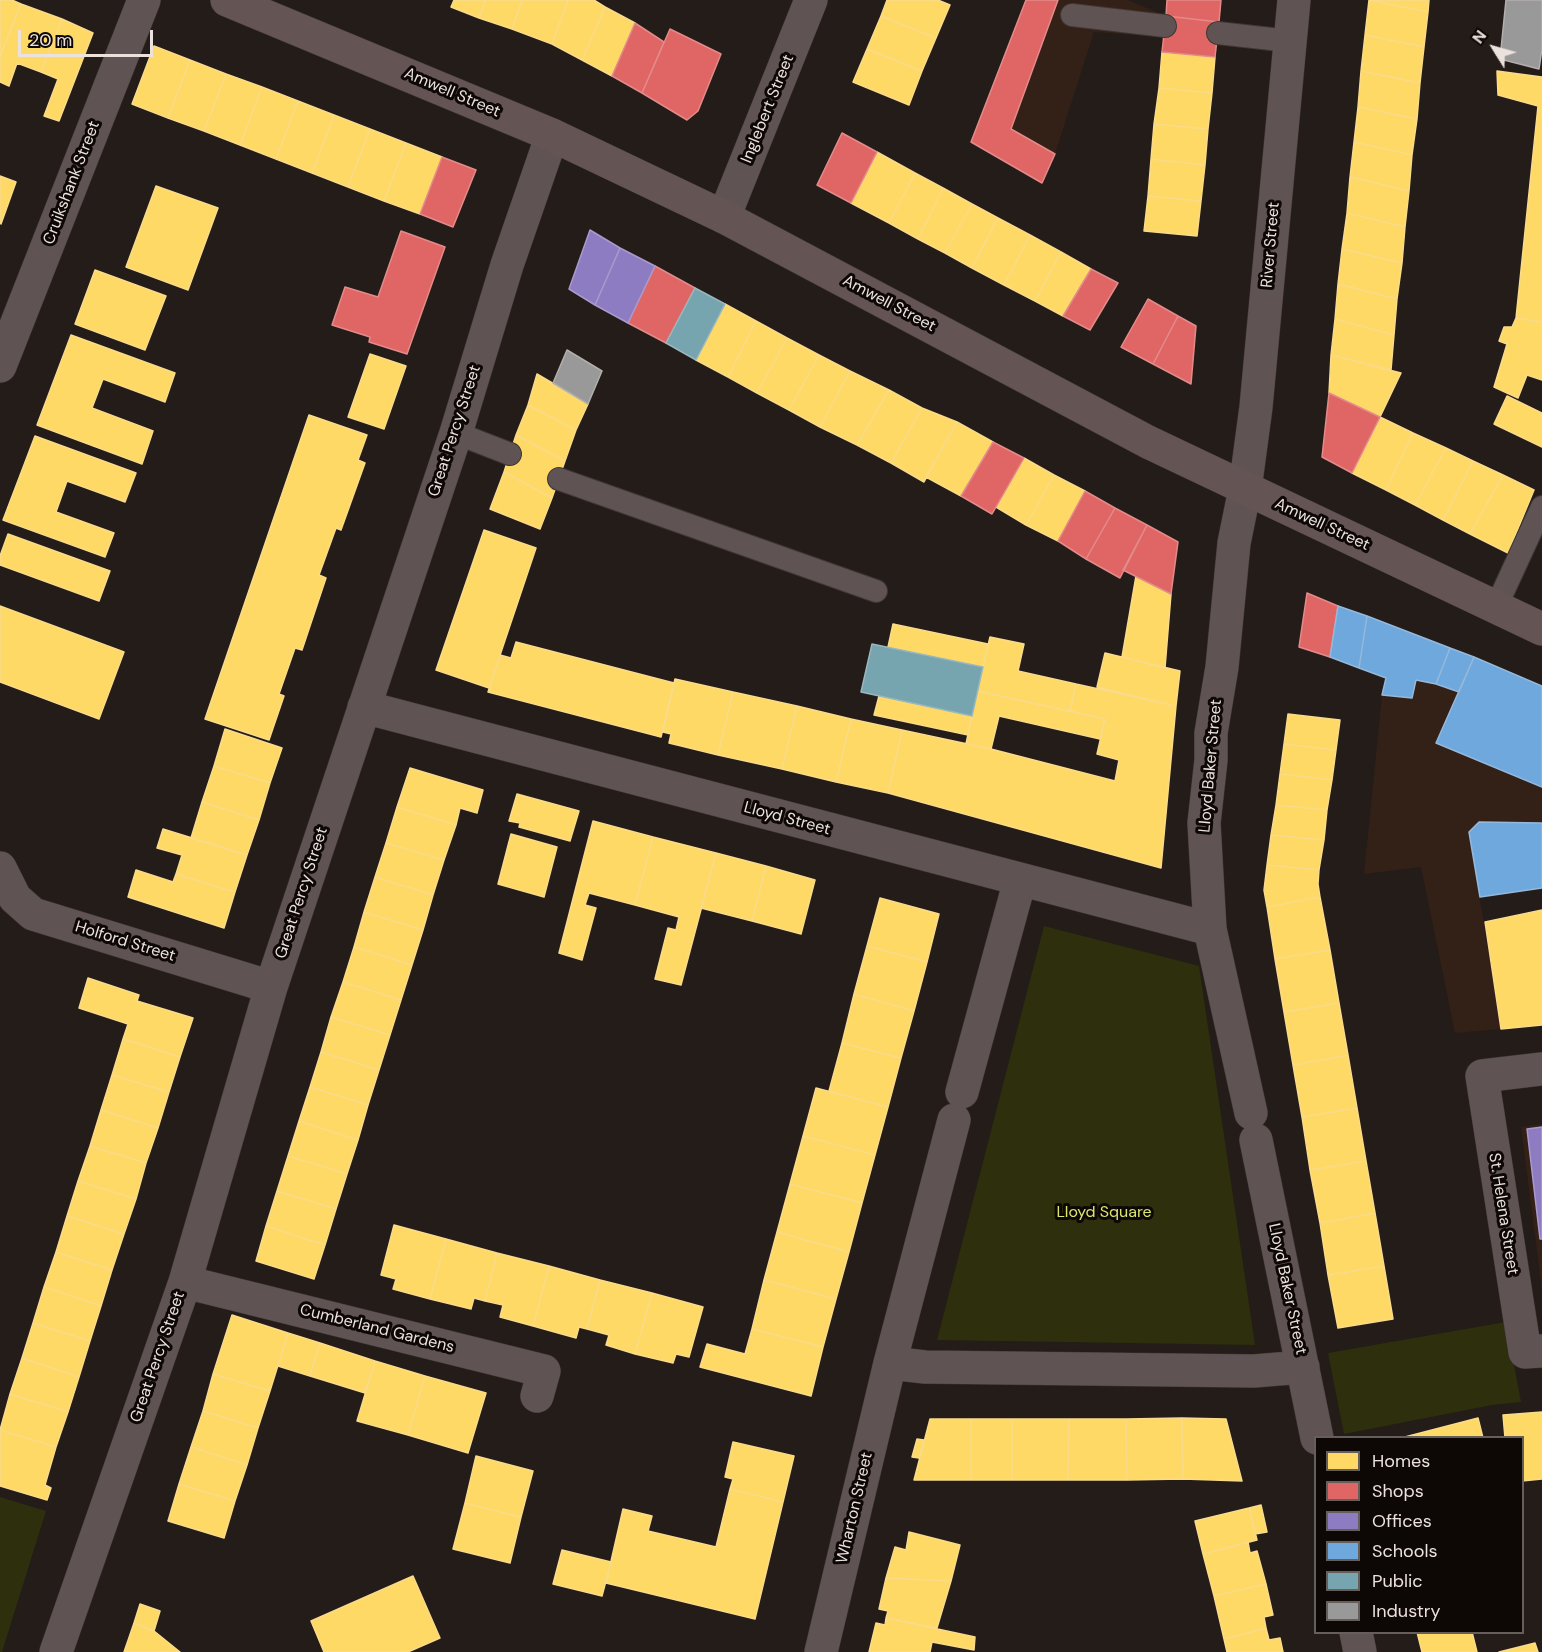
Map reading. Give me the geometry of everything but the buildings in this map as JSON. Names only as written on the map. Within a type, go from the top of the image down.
[{"type":"street","name":"Cruikshank Street","points":[[0,366],[144,0]]},
{"type":"street","name":"Amwell Street","points":[[227,0],[552,135],[724,217],[1138,437],[1542,629]]},
{"type":"street","name":"Inglebert Street","points":[[724,217],[811,0]]},
{"type":"street","name":"River Street","points":[[1245,489],[1256,407],[1294,0]]},
{"type":"street","name":"Great Percy Street","points":[[56,1652],[184,1282],[271,987],[456,433],[507,265],[552,135]]},
{"type":"street","name":"Lloyd Baker Street","points":[[1245,489],[1234,543],[1222,667],[1211,733],[1211,759],[1204,823],[1210,929],[1317,1436]]},
{"type":"street","name":"Lloyd Street","points":[[364,707],[1210,929]]},
{"type":"street","name":"Holford Street","points":[[0,868],[15,898],[33,914],[271,987]]},
{"type":"street","points":[[1020,880],[890,1363],[925,1367],[1254,1371],[1303,1367]]},
{"type":"street","name":"St. Helena Street","points":[[1533,1352],[1482,1076],[1542,1069]]},
{"type":"street","name":"Cumberland Gardens","points":[[184,1282],[544,1371],[537,1396]]},
{"type":"street","name":"Wharton Street","points":[[821,1652],[890,1363]]},
{"type":"street","points":[[1356,1634],[1360,1652]]},
{"type":"lane","points":[[1072,15],[1165,26]]},
{"type":"lane","points":[[1218,33],[1289,41]]},
{"type":"lane","points":[[456,433],[510,454]]},
{"type":"lane","points":[[559,479],[876,591]]},
{"type":"lane","points":[[1496,607],[1542,507]]},
{"type":"shaded area","points":[[1026,0],[1128,0],[1166,16],[1231,23],[1229,42],[1094,32],[1055,154],[1042,183],[971,142]]},
{"type":"shaded area","points":[[1367,616],[1542,686],[1542,823],[1479,822],[1469,832],[1501,1029],[1455,1033],[1421,867],[1364,874],[1382,695],[1386,678],[1359,668]]},
{"type":"shaded area","points":[[1542,1124],[1542,1290],[1521,1127]]},
{"type":"green space","name":"Lloyd Square","points":[[1044,926],[1199,966],[1255,1345],[937,1340]]},
{"type":"green space","points":[[1506,1322],[1521,1402],[1492,1405],[1344,1434],[1328,1353]]},
{"type":"green space","points":[[0,1497],[46,1511],[2,1652],[0,1652]]}]
